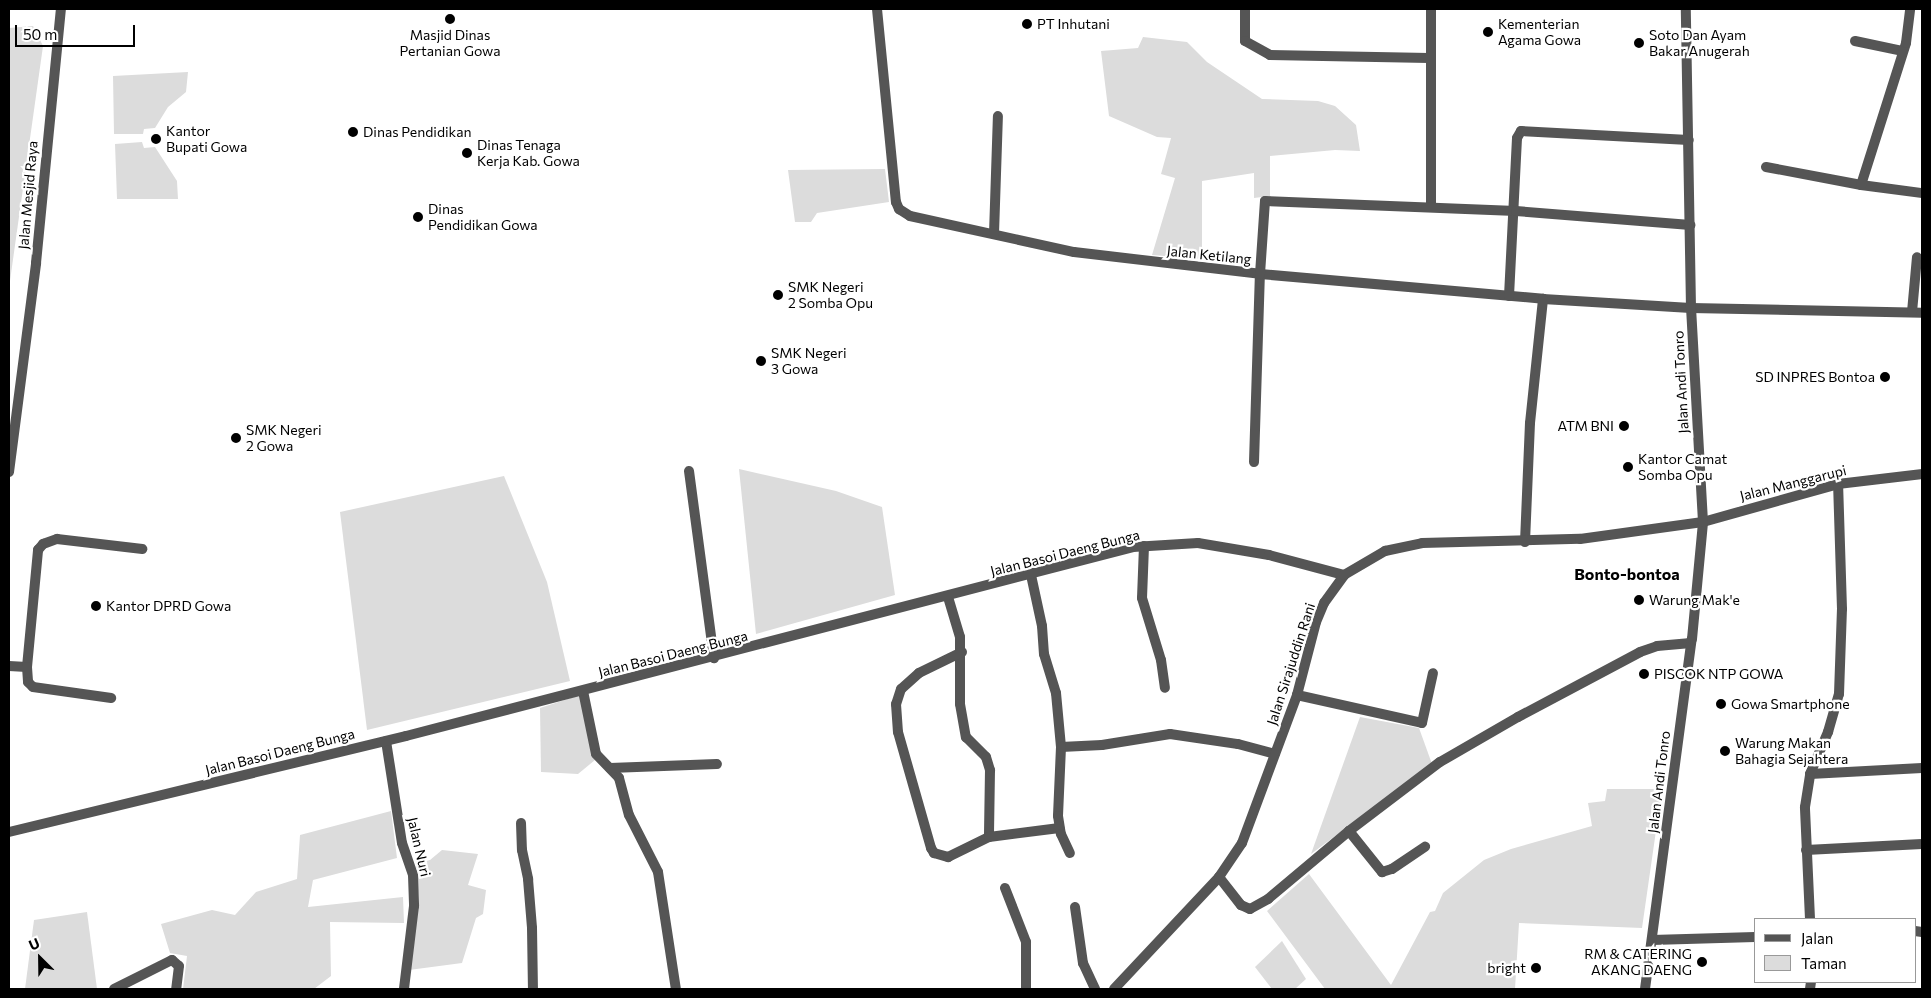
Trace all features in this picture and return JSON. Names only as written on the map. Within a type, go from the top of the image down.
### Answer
[{"type":"street","name":"Jalan Mesjid Raya","points":[[9,472],[36,263],[61,9]]},
{"type":"street","name":"Jalan Ketilang","points":[[877,9],[896,202],[899,209],[910,216],[1094,255],[1260,274],[1543,299],[1691,308],[1917,312]]},
{"type":"street","points":[[1245,9],[1245,41],[1270,55],[1430,58]]},
{"type":"street","points":[[1431,9],[1431,206]]},
{"type":"street","name":"Jalan Andi Tonro","points":[[1645,989],[1691,643],[1702,522],[1691,308],[1686,9]]},
{"type":"street","points":[[1861,185],[1906,43],[1910,9]]},
{"type":"street","points":[[1855,41],[1902,51]]},
{"type":"street","points":[[994,234],[998,116]]},
{"type":"street","points":[[1509,296],[1516,211],[1517,138],[1521,131],[1689,140]]},
{"type":"street","points":[[1766,167],[1861,185],[1922,193]]},
{"type":"street","points":[[1254,462],[1260,274],[1265,201],[1431,206],[1690,225]]},
{"type":"street","points":[[1917,257],[1917,312]]},
{"type":"street","points":[[1525,542],[1530,423],[1543,299]]},
{"type":"street","points":[[689,471],[714,658]]},
{"type":"street","name":"Jalan Manggarupi","points":[[1702,522],[1838,484],[1922,474]]},
{"type":"street","points":[[1810,918],[1806,850],[1806,807],[1810,774],[1828,732],[1839,694],[1842,609],[1838,484]]},
{"type":"street","name":"Jalan Sirajuddin Rani","points":[[1114,989],[1219,877],[1249,828],[1297,695],[1316,622],[1328,596],[1344,575],[1368,558],[1398,547],[1442,542],[1525,542],[1580,539],[1702,522]]},
{"type":"street","points":[[111,698],[47,691],[33,687],[28,682],[27,667],[40,547],[57,540],[142,549]]},
{"type":"street","name":"Jalan Basoi Daeng Bunga","points":[[9,832],[386,741],[1144,546],[1198,543],[1269,555],[1344,575]]},
{"type":"street","points":[[1144,546],[1142,598],[1163,666],[1165,688]]},
{"type":"street","points":[[1032,575],[1042,626],[1044,654],[1056,692],[1061,747],[1059,828],[1070,852]]},
{"type":"street","points":[[948,597],[962,652],[959,674],[966,737],[986,757],[990,770],[989,837]]},
{"type":"street","points":[[1219,877],[1242,905],[1255,908],[1349,831],[1440,762],[1518,717],[1640,652],[1657,646],[1691,643]]},
{"type":"street","points":[[962,652],[919,673],[901,689],[896,704],[898,732],[934,853],[948,858],[989,837],[1059,828]]},
{"type":"street","points":[[9,666],[27,667]]},
{"type":"street","points":[[1297,695],[1422,723],[1433,673]]},
{"type":"street","points":[[583,691],[596,754],[619,778],[629,815],[658,872],[676,989]]},
{"type":"street","points":[[1061,747],[1102,745],[1170,734],[1238,744],[1276,754]]},
{"type":"street","name":"Jalan Nuri","points":[[386,741],[402,843],[413,875],[414,906],[404,989]]},
{"type":"street","points":[[610,768],[717,764]]},
{"type":"street","points":[[1810,774],[1922,768]]},
{"type":"street","points":[[521,823],[522,850],[528,879],[532,928],[533,989]]},
{"type":"street","points":[[1349,831],[1382,872],[1392,869],[1425,847]]},
{"type":"street","points":[[1806,850],[1922,844]]},
{"type":"street","points":[[1005,888],[1026,942],[1026,989]]},
{"type":"street","points":[[1075,907],[1082,963],[1095,989]]},
{"type":"street","points":[[1652,940],[1754,937]]},
{"type":"street","points":[[114,989],[172,960],[178,966],[176,989]]},
{"type":"green space","points":[[33,26],[43,46],[9,288],[9,28]]},
{"type":"green space","points":[[1143,37],[1187,42],[1207,62],[1262,99],[1318,101],[1335,106],[1356,125],[1360,151],[1335,150],[1270,156],[1270,196],[1254,198],[1254,173],[1202,181],[1202,259],[1152,255],[1175,178],[1161,174],[1171,138],[1157,137],[1109,116],[1101,51],[1138,48]]},
{"type":"green space","points":[[188,72],[186,92],[168,107],[155,128],[144,129],[143,134],[114,134],[113,76]]},
{"type":"green space","points":[[142,142],[144,148],[155,147],[177,181],[178,199],[117,199],[115,144]]},
{"type":"green space","points":[[885,169],[889,202],[817,213],[811,222],[795,222],[788,170]]},
{"type":"green space","points":[[739,469],[836,491],[882,507],[895,595],[756,634]]},
{"type":"green space","points":[[504,476],[547,582],[570,681],[367,730],[340,512]]},
{"type":"green space","points":[[580,695],[595,760],[578,774],[541,772],[540,708]]},
{"type":"green space","points":[[1360,717],[1419,728],[1432,764],[1311,854]]},
{"type":"green space","points":[[1607,789],[1662,789],[1642,928],[1519,923],[1515,989],[1325,989],[1267,911],[1309,874],[1391,985],[1430,912],[1435,911],[1443,893],[1484,860],[1511,849],[1592,826],[1588,803],[1605,801]]},
{"type":"green space","points":[[391,811],[397,858],[313,880],[308,907],[403,897],[404,923],[330,922],[331,976],[314,989],[183,989],[187,956],[170,953],[161,924],[212,910],[235,915],[256,892],[297,879],[300,835]]},
{"type":"green space","points":[[442,850],[478,854],[468,885],[486,890],[483,914],[476,918],[462,963],[409,970],[419,903],[416,864],[430,860]]},
{"type":"green space","points":[[87,912],[97,989],[25,989],[34,920]]},
{"type":"green space","points":[[1282,941],[1306,979],[1295,989],[1272,989],[1255,967]]},
{"type":"place","name":"Masjid Dinas Pertanian Gowa","points":[[450,19]]},
{"type":"place","name":"PT Inhutani","points":[[1027,24]]},
{"type":"place","name":"Kementerian Agama Gowa","points":[[1488,32]]},
{"type":"place","name":"Soto Dan Ayam Bakar Anugerah","points":[[1639,43]]},
{"type":"place","name":"Dinas Pendidikan","points":[[353,132]]},
{"type":"place","name":"Kantor Bupati Gowa","points":[[156,139]]},
{"type":"place","name":"Dinas Tenaga Kerja Kab. Gowa","points":[[467,153]]},
{"type":"place","name":"Dinas Pendidikan Gowa","points":[[418,217]]},
{"type":"place","name":"SMK Negeri 2 Somba Opu","points":[[778,295]]},
{"type":"place","name":"SMK Negeri 3 Gowa","points":[[761,361]]},
{"type":"place","name":"SD INPRES Bontoa","points":[[1885,377]]},
{"type":"place","name":"ATM BNI","points":[[1624,426]]},
{"type":"place","name":"SMK Negeri 2 Gowa","points":[[236,438]]},
{"type":"place","name":"Kantor Camat Somba Opu","points":[[1628,467]]},
{"type":"place","name":"Warung Mak'e","points":[[1639,600]]},
{"type":"place","name":"Kantor DPRD Gowa","points":[[96,606]]},
{"type":"place","name":"PISCOK NTP GOWA","points":[[1644,674]]},
{"type":"place","name":"Gowa Smartphone","points":[[1721,704]]},
{"type":"place","name":"Warung Makan Bahagia Sejahtera","points":[[1725,751]]},
{"type":"place","name":"RM & CATERING AKANG DAENG","points":[[1702,962]]},
{"type":"place","name":"bright","points":[[1536,968]]},
{"type":"district","name":"Bonto-bontoa","points":[[1627,574]]}]
